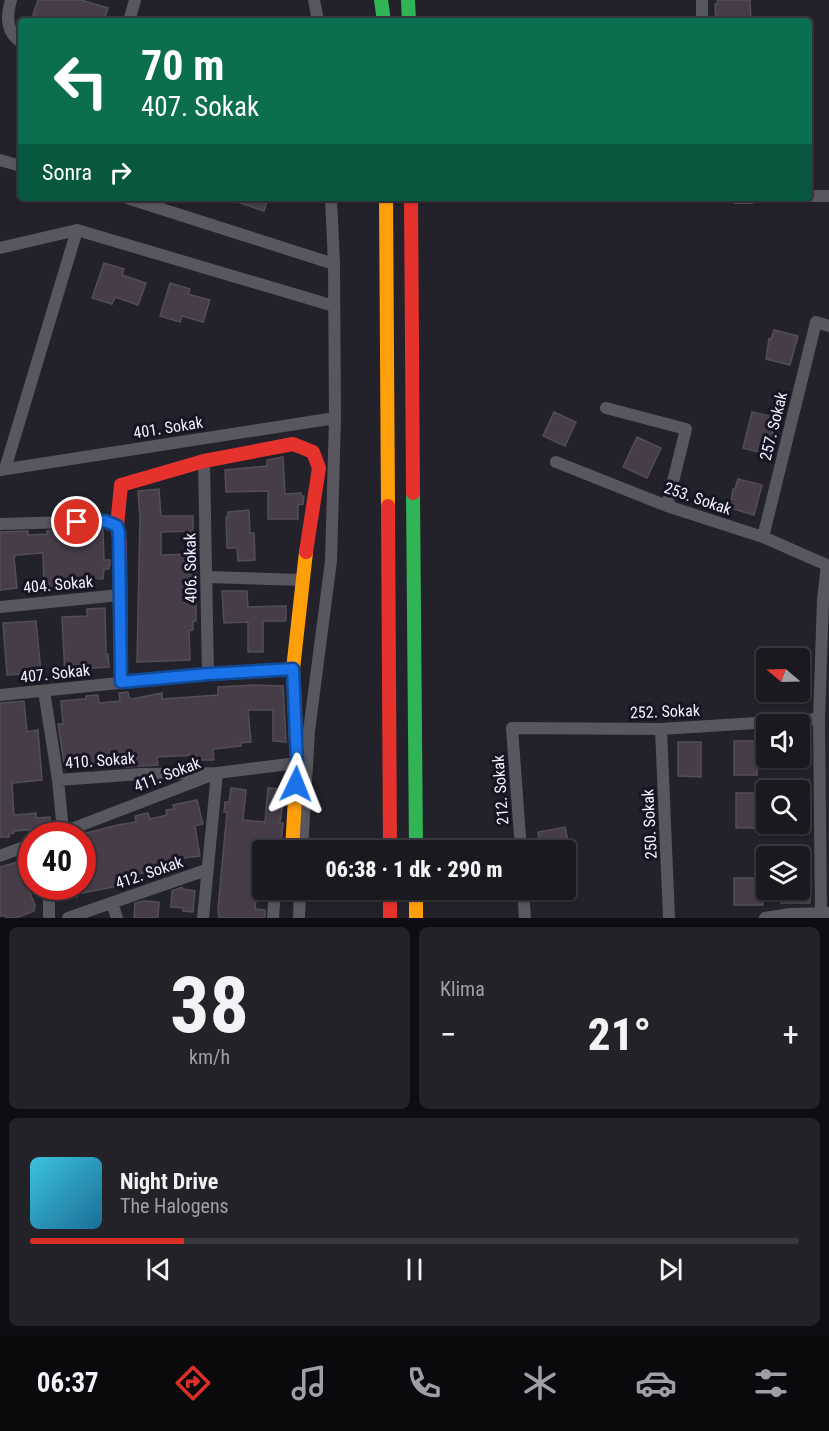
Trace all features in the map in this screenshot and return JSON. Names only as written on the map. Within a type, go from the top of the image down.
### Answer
[{"type":"main road","points":[[383,0],[385,18]]},
{"type":"main road","points":[[408,0],[409,18]]},
{"type":"main road","points":[[386,201],[390,840]]},
{"type":"main road","points":[[411,201],[416,840]]},
{"type":"main road","points":[[121,682],[119,533],[117,526],[121,485],[204,460],[293,444],[313,452],[319,468],[302,580],[293,669],[297,763],[293,840]]},
{"type":"main road","points":[[390,900],[390,918]]},
{"type":"main road","points":[[416,900],[416,918]]},
{"type":"street","points":[[11,0],[7,12],[9,28],[18,40]]},
{"type":"street","points":[[130,18],[135,0]]},
{"type":"street","points":[[314,0],[317,18]]},
{"type":"street","points":[[702,0],[702,18]]},
{"type":"street","points":[[0,160],[18,165]]},
{"type":"street","points":[[812,196],[829,196]]},
{"type":"street","points":[[136,201],[334,264]]},
{"type":"street","points":[[303,840],[309,731],[331,561],[335,417],[331,201]]},
{"type":"street","points":[[0,248],[77,231],[334,306]]},
{"type":"street","points":[[3,470],[77,231]]},
{"type":"street","name":"257. Sokak","points":[[763,537],[816,322],[829,326]]},
{"type":"street","points":[[606,408],[686,429],[667,506]]},
{"type":"street","name":"401. Sokak","points":[[3,470],[335,417]]},
{"type":"street","name":"406. Sokak","points":[[204,460],[208,674]]},
{"type":"street","name":"253. Sokak","points":[[556,462],[667,506],[763,537],[828,565]]},
{"type":"street","points":[[0,524],[97,521],[117,526]]},
{"type":"street","points":[[765,918],[824,915],[819,719],[823,599],[828,565]]},
{"type":"street","points":[[207,577],[302,580]]},
{"type":"street","name":"404. Sokak","points":[[0,607],[120,595]]},
{"type":"street","name":"407. Sokak","points":[[0,695],[208,674],[293,669]]},
{"type":"street","points":[[44,691],[58,780],[58,822]]},
{"type":"street","name":"252. Sokak","points":[[512,728],[661,729],[819,719]]},
{"type":"street","name":"212. Sokak","points":[[512,728],[519,840]]},
{"type":"street","name":"250. Sokak","points":[[661,729],[669,918]]},
{"type":"street","name":"411. Sokak","points":[[87,822],[217,773],[297,763]]},
{"type":"street","points":[[203,918],[217,773]]},
{"type":"street","name":"410. Sokak","points":[[58,780],[141,774],[217,773]]},
{"type":"street","points":[[0,856],[18,849]]},
{"type":"street","name":"412. Sokak","points":[[68,918],[206,870]]},
{"type":"street","points":[[49,900],[49,918]]},
{"type":"street","points":[[273,918],[275,900]]},
{"type":"street","points":[[299,918],[300,900]]},
{"type":"street","points":[[524,900],[525,918]]},
{"type":"street","points":[[112,903],[117,918]]},
{"type":"building","points":[[38,0],[81,0],[108,8],[105,18],[44,18],[33,15]]},
{"type":"building","points":[[717,0],[750,0],[751,18],[716,18],[715,4],[718,4]]},
{"type":"building","points":[[234,201],[267,201],[264,211]]},
{"type":"building","points":[[104,263],[124,269],[122,275],[146,283],[138,305],[115,297],[112,304],[92,298]]},
{"type":"building","points":[[170,283],[190,289],[188,294],[210,300],[203,322],[182,316],[180,322],[160,316]]},
{"type":"building","points":[[774,330],[798,336],[790,365],[766,359],[769,339],[771,340]]},
{"type":"building","points":[[554,412],[576,422],[565,446],[543,436]]},
{"type":"building","points":[[752,412],[778,418],[766,454],[743,448]]},
{"type":"building","points":[[637,437],[661,448],[647,478],[623,467]]},
{"type":"building","points":[[283,457],[285,494],[301,493],[301,496],[304,496],[303,504],[298,505],[298,519],[268,519],[268,491],[226,492],[225,470],[267,466],[267,460]]},
{"type":"building","points":[[738,479],[762,485],[754,515],[730,508],[733,489]]},
{"type":"building","points":[[159,489],[161,516],[193,516],[193,531],[161,532],[161,555],[193,554],[197,580],[191,580],[192,602],[196,602],[196,621],[193,621],[193,630],[189,631],[190,660],[137,662],[140,518],[138,491]]},
{"type":"building","points":[[249,510],[250,533],[254,533],[255,560],[238,561],[237,548],[227,548],[226,517],[228,517],[228,512]]},
{"type":"building","points":[[103,529],[104,560],[110,560],[110,564],[109,569],[104,569],[103,579],[89,578],[89,584],[44,587],[43,553],[16,555],[14,557],[17,588],[0,590],[0,532],[28,531],[28,535],[47,534],[47,531]]},
{"type":"building","points":[[222,591],[247,591],[248,607],[286,606],[286,621],[263,621],[263,652],[248,652],[248,622],[224,623]]},
{"type":"building","points":[[105,608],[106,654],[108,654],[109,667],[79,669],[80,675],[65,676],[62,617],[87,616],[87,609]]},
{"type":"building","points":[[36,621],[41,673],[7,675],[3,623]]},
{"type":"building","points":[[283,686],[286,742],[273,741],[273,710],[248,710],[251,742],[240,743],[241,746],[213,749],[214,760],[197,760],[197,755],[157,757],[158,765],[126,767],[126,760],[67,765],[64,763],[58,724],[63,724],[61,701],[86,699],[86,696],[98,695],[99,703],[120,701],[119,693],[128,692],[129,698],[132,699],[162,693],[162,699],[218,695],[218,687]]},
{"type":"building","points":[[24,701],[27,732],[38,730],[42,780],[12,783],[14,815],[36,813],[36,818],[50,817],[50,822],[18,822],[18,831],[9,834],[9,837],[0,837],[0,703]]},
{"type":"building","points":[[734,741],[756,741],[757,775],[734,775]]},
{"type":"building","points":[[678,742],[701,742],[701,777],[678,776]]},
{"type":"building","points":[[231,788],[246,790],[243,820],[265,822],[268,788],[285,789],[280,823],[283,823],[281,840],[252,840],[252,900],[256,900],[255,909],[265,910],[265,918],[219,918],[227,812],[224,812],[225,802],[229,802]]},
{"type":"building","points":[[736,793],[756,793],[756,828],[736,828]]},
{"type":"building","points":[[197,800],[203,824],[195,826],[200,856],[176,859],[178,871],[163,876],[154,877],[153,871],[132,875],[133,886],[124,888],[123,885],[96,890],[96,830],[136,822],[135,816],[148,813],[150,819],[167,815],[166,810],[174,809],[173,805]]},
{"type":"building","points":[[565,827],[568,840],[539,840],[538,832]]},
{"type":"building","points":[[18,862],[18,900],[33,900],[34,911],[16,918],[0,916],[0,867]]},
{"type":"building","points":[[811,877],[810,903],[781,903],[781,900],[810,900]]},
{"type":"building","points":[[734,878],[756,878],[756,900],[763,900],[763,905],[734,905]]},
{"type":"building","points":[[182,887],[182,889],[195,891],[193,912],[171,907],[172,891]]},
{"type":"building","points":[[159,902],[158,918],[134,918],[135,903]]},
{"type":"traffic: fast","points":[[381,0],[384,18]]},
{"type":"traffic: fast","points":[[408,0],[409,18]]},
{"type":"traffic: fast","points":[[413,493],[416,840]]},
{"type":"traffic: slow","points":[[386,201],[388,506]]},
{"type":"traffic: slow","points":[[293,840],[297,763],[293,669],[306,552]]},
{"type":"traffic: slow","points":[[416,900],[416,918]]},
{"type":"traffic: jam","points":[[411,201],[413,493]]},
{"type":"traffic: jam","points":[[121,682],[120,542],[117,526],[121,485],[204,461],[293,444],[313,452],[319,468],[306,552]]},
{"type":"traffic: jam","points":[[388,506],[390,840]]},
{"type":"traffic: jam","points":[[390,900],[390,918]]},
{"type":"route","points":[[77,522],[105,521],[117,526],[119,533],[121,682],[293,669],[296,784]]}]
